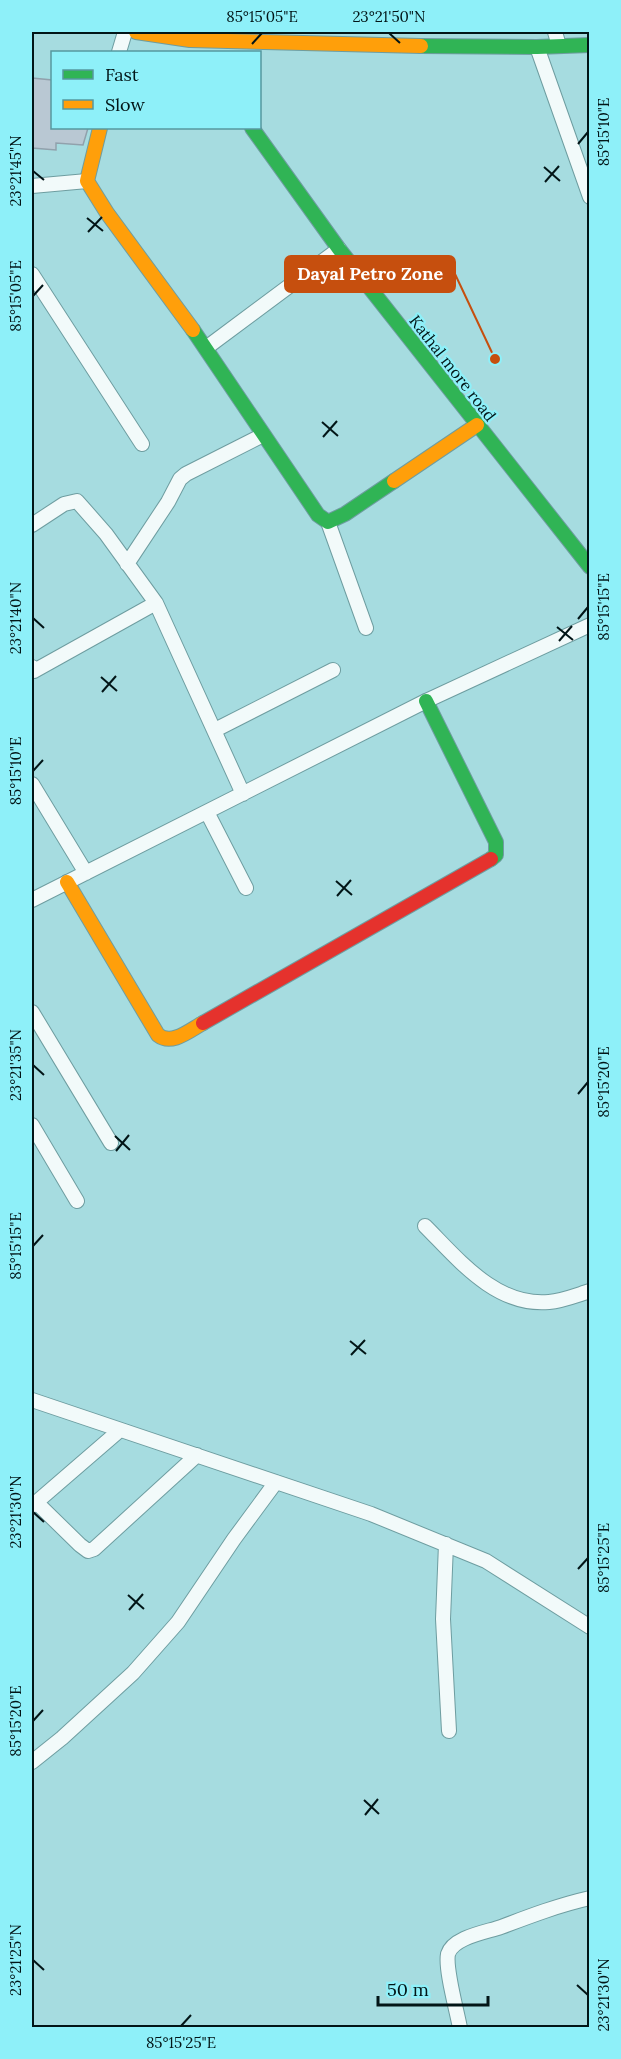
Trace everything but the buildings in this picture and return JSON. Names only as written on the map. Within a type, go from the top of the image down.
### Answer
[{"type":"street","points":[[119,51],[125,32]]},
{"type":"street","points":[[136,32],[186,36],[537,47],[590,45]]},
{"type":"street","points":[[354,32],[380,32]]},
{"type":"street","points":[[555,32],[559,46]]},
{"type":"street","points":[[186,36],[198,51]]},
{"type":"street","points":[[537,47],[590,197]]},
{"type":"street","points":[[100,129],[87,181],[107,213],[206,348],[318,515],[328,522],[366,628]]},
{"type":"street","name":"Kathal more road","points":[[253,129],[339,249],[590,567]]},
{"type":"street","points":[[32,186],[87,181]]},
{"type":"street","points":[[206,348],[339,249]]},
{"type":"street","points":[[32,274],[142,444]]},
{"type":"street","points":[[328,522],[345,514],[477,424]]},
{"type":"street","points":[[128,564],[180,479],[263,435]]},
{"type":"street","points":[[32,525],[64,504],[76,501],[106,534],[156,603],[243,794]]},
{"type":"street","points":[[32,671],[156,603]]},
{"type":"street","points":[[32,900],[426,701],[590,625]]},
{"type":"street","points":[[215,730],[333,670]]},
{"type":"street","points":[[67,882],[155,1032],[165,1040],[178,1037],[496,855],[496,842],[426,701]]},
{"type":"street","points":[[32,784],[86,873]]},
{"type":"street","points":[[207,812],[246,888]]},
{"type":"street","points":[[32,1012],[111,1143]]},
{"type":"street","points":[[32,1125],[77,1200]]},
{"type":"street","points":[[425,1226],[476,1276],[516,1299],[548,1302],[590,1291]]},
{"type":"street","points":[[32,1400],[371,1514],[446,1544],[486,1561],[590,1627]]},
{"type":"street","points":[[120,1430],[34,1504],[88,1551],[94,1549],[197,1455]]},
{"type":"street","points":[[32,1762],[78,1724],[133,1673],[178,1622],[276,1482]]},
{"type":"street","points":[[446,1544],[443,1619],[449,1731]]},
{"type":"street","points":[[460,2028],[449,1970],[448,1954],[453,1947],[471,1936],[555,1907],[590,1898]]},
{"type":"traffic: fast","points":[[421,46],[590,45]]},
{"type":"traffic: fast","points":[[253,129],[339,249],[590,567]]},
{"type":"traffic: fast","points":[[193,330],[318,515],[328,522],[345,514],[394,481]]},
{"type":"traffic: fast","points":[[426,701],[496,842],[496,855],[491,859]]},
{"type":"traffic: slow","points":[[136,32],[190,40],[421,46]]},
{"type":"traffic: slow","points":[[100,129],[87,181],[107,213],[193,330]]},
{"type":"traffic: slow","points":[[394,481],[477,425]]},
{"type":"traffic: slow","points":[[67,882],[158,1035],[163,1038],[175,1038],[203,1023]]},
{"type":"traffic: jam","points":[[203,1023],[491,859]]},
{"type":"place","name":"Dayal Petro Zone","points":[[495,359]]}]
